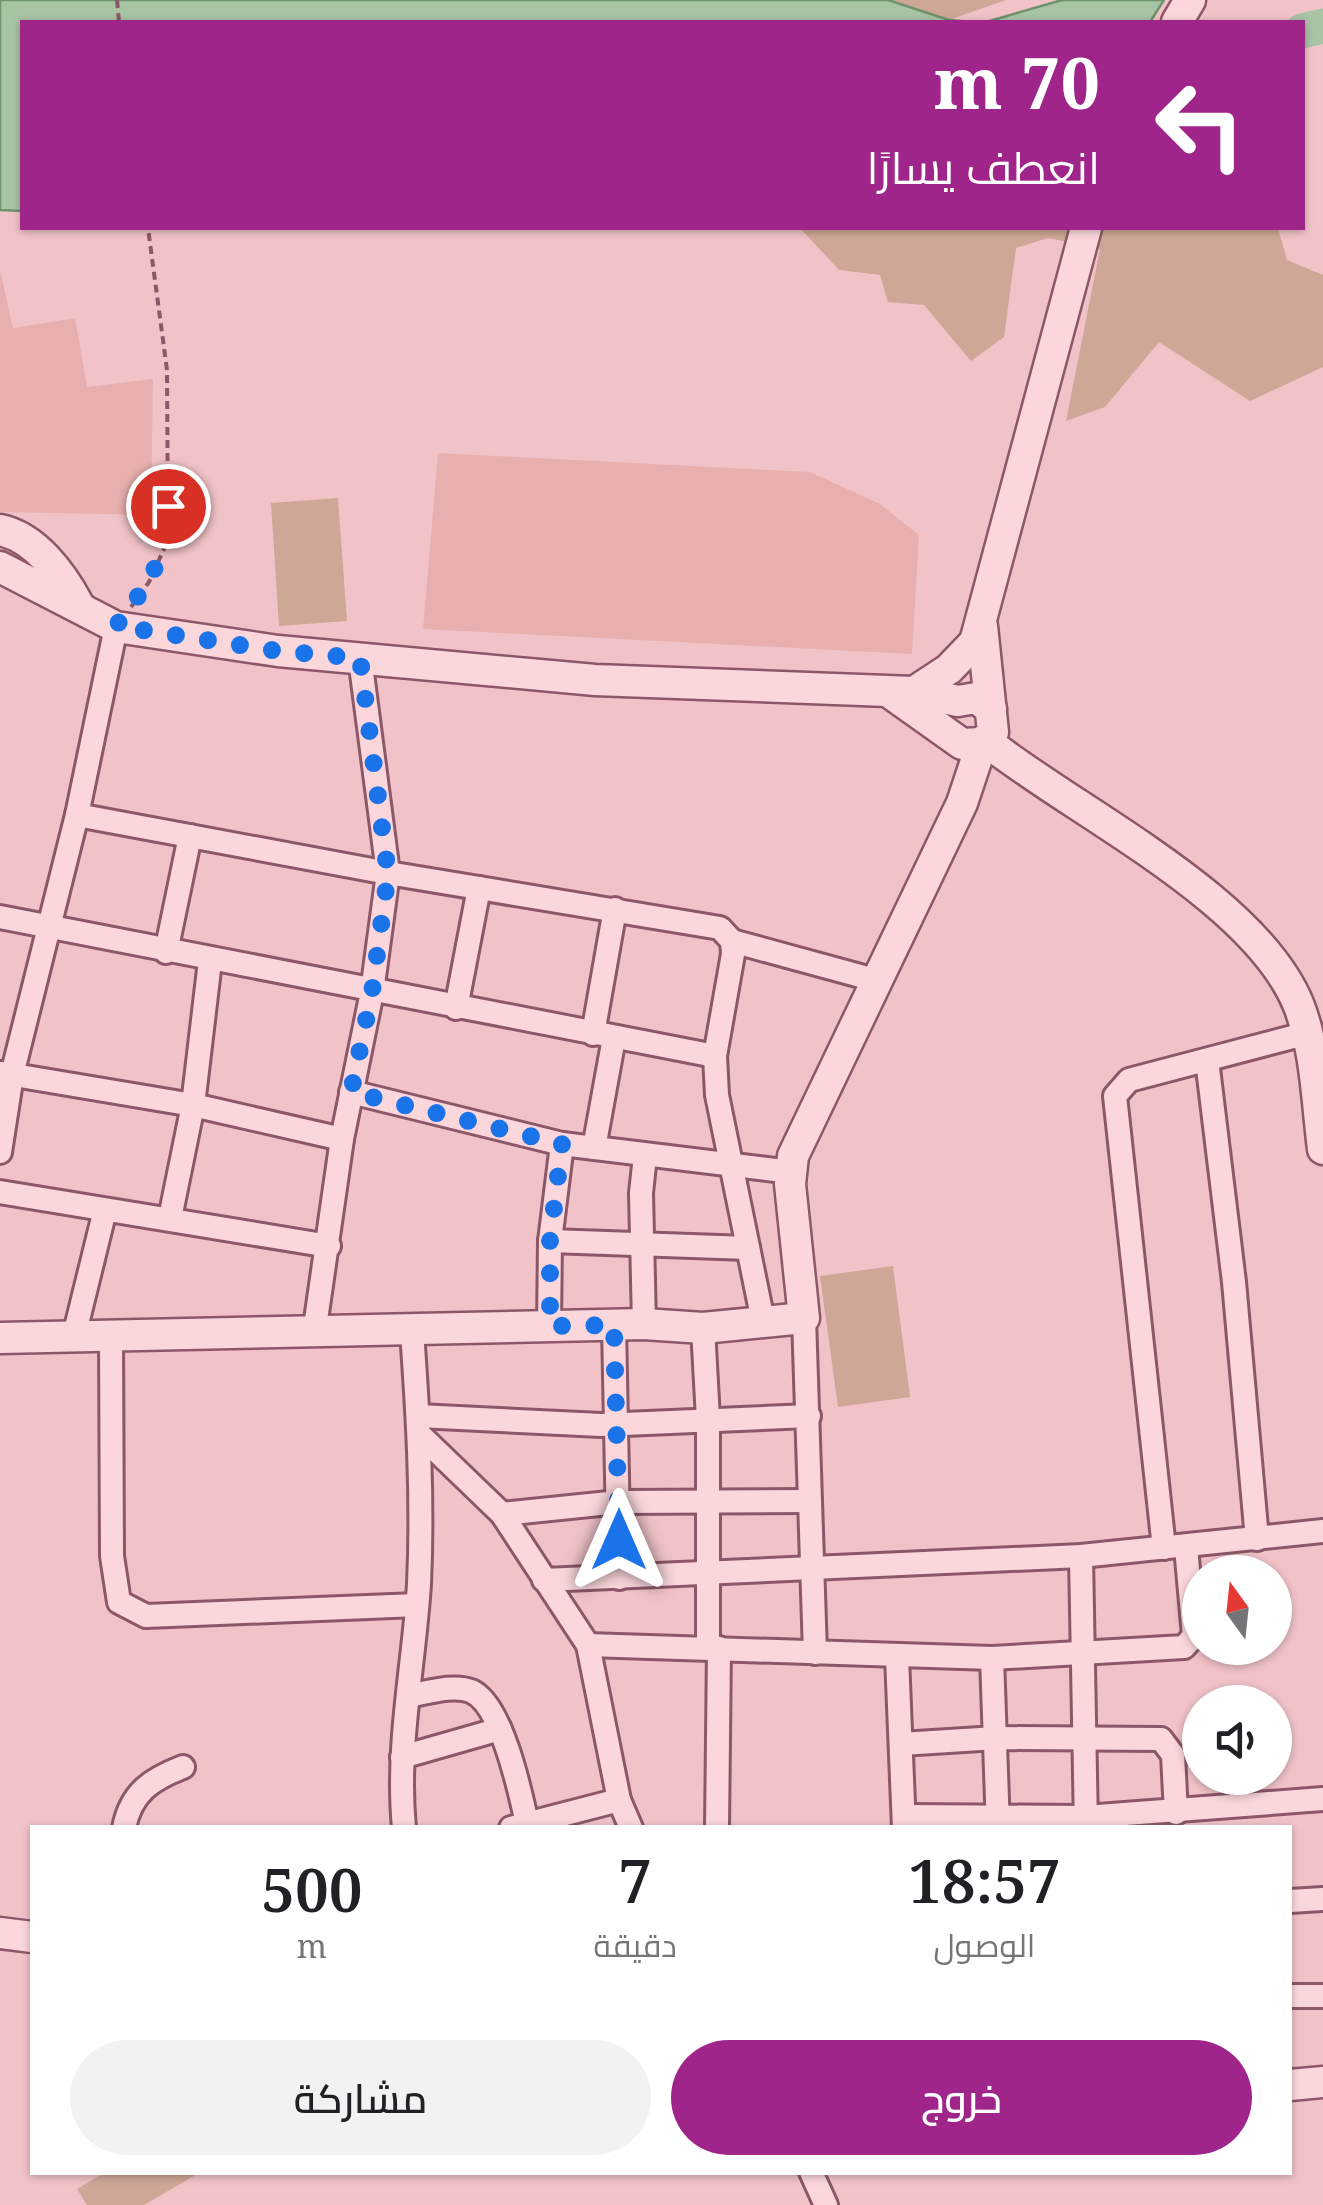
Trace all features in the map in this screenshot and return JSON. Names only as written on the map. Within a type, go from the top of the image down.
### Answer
[{"type":"street","points":[[815,1653],[804,1318],[792,1172],[799,1137],[962,803],[973,723],[978,635],[1085,230]]},
{"type":"street","points":[[13,535],[80,606]]},
{"type":"street","points":[[13,535],[2,572],[116,626],[278,651],[595,680],[900,692],[973,723],[1202,894],[1258,944],[1278,968],[1308,1033],[1323,1149]]},
{"type":"street","points":[[0,1152],[6,1074],[77,815],[116,626]]},
{"type":"street","points":[[900,692],[949,669],[978,635]]},
{"type":"street","points":[[314,1334],[342,1139],[372,992],[388,874],[360,658]]},
{"type":"street","points":[[77,815],[388,874],[707,924],[720,928],[732,941],[874,980]]},
{"type":"street","points":[[166,952],[190,836]]},
{"type":"street","points":[[456,1008],[479,888]]},
{"type":"street","points":[[594,1148],[615,909]]},
{"type":"street","points":[[0,917],[210,961],[715,1056]]},
{"type":"street","points":[[732,941],[715,1056],[716,1095],[764,1321]]},
{"type":"street","points":[[170,1218],[192,1105],[210,961]]},
{"type":"street","points":[[588,1645],[992,1658],[1083,1655],[1190,1644],[1194,1636],[1175,1548],[1115,1096],[1129,1080],[1308,1033]]},
{"type":"street","points":[[1207,1060],[1234,1282],[1257,1539]]},
{"type":"street","points":[[6,1074],[192,1105],[342,1139]]},
{"type":"street","points":[[351,1092],[562,1144],[792,1172]]},
{"type":"street","points":[[550,1326],[550,1240],[562,1144]]},
{"type":"street","points":[[619,1578],[618,1424],[642,1247],[645,1156]]},
{"type":"street","points":[[0,1192],[329,1246]]},
{"type":"street","points":[[74,1336],[105,1210]]},
{"type":"street","points":[[550,1240],[642,1247],[748,1248]]},
{"type":"street","points":[[0,1338],[412,1332],[629,1324],[702,1328],[804,1318]]},
{"type":"street","points":[[702,1328],[708,1418],[706,1501],[717,1825]]},
{"type":"street","points":[[404,1825],[402,1758],[416,1605],[419,1425],[412,1332]]},
{"type":"street","points":[[111,1336],[112,1556],[118,1602],[146,1616],[416,1605]]},
{"type":"street","points":[[419,1425],[618,1424],[808,1416]]},
{"type":"street","points":[[419,1425],[502,1514],[588,1645],[618,1800],[630,1825]]},
{"type":"street","points":[[502,1514],[619,1502],[809,1501]]},
{"type":"street","points":[[544,1580],[1082,1556],[1323,1531]]},
{"type":"street","points":[[1082,1556],[1086,1822]]},
{"type":"street","points":[[897,1656],[904,1822],[1086,1822],[1323,1800]]},
{"type":"street","points":[[992,1658],[998,1822]]},
{"type":"street","points":[[408,1696],[469,1690],[488,1704],[500,1728],[522,1825]]},
{"type":"street","points":[[402,1758],[500,1728]]},
{"type":"street","points":[[901,1744],[996,1738],[1160,1740],[1168,1744],[1173,1754],[1176,1813]]},
{"type":"street","points":[[125,1825],[139,1792],[154,1778],[184,1767]]},
{"type":"street","points":[[526,1825],[618,1800]]},
{"type":"street","points":[[1292,1901],[1323,1898]]},
{"type":"street","points":[[0,1933],[30,1937]]},
{"type":"street","points":[[1292,1996],[1323,1996]]},
{"type":"street","points":[[1292,2085],[1323,2082]]},
{"type":"street","points":[[812,2175],[826,2205]]},
{"type":"path","points":[[116,626],[149,582],[168,540],[168,370],[148,230]]},
{"type":"shaded area","points":[[0,0],[888,0],[949,20],[20,20],[20,211],[0,210]]},
{"type":"shaded area","points":[[888,0],[1006,0],[949,20]]},
{"type":"shaded area","points":[[1062,0],[1164,0],[1151,20],[993,20]]},
{"type":"shaded area","points":[[802,230],[1279,230],[1287,260],[1323,275],[1323,367],[1250,401],[1159,342],[1105,407],[1066,421],[1100,249],[1048,238],[1016,248],[1004,337],[971,361],[924,305],[888,302],[880,275],[839,270]]},
{"type":"shaded area","points":[[0,270],[13,328],[75,318],[87,387],[153,379],[151,515],[0,512]]},
{"type":"shaded area","points":[[438,453],[810,472],[880,504],[919,535],[912,654],[423,629]]},
{"type":"shaded area","points":[[338,498],[347,621],[279,626],[271,503]]},
{"type":"shaded area","points":[[893,1266],[910,1397],[838,1407],[820,1276]]},
{"type":"shaded area","points":[[101,2175],[196,2175],[144,2205],[87,2205],[77,2189]]},
{"type":"waterway","points":[[1305,30],[1323,26]]},
{"type":"route","points":[[168,506],[168,540],[149,582],[116,626],[278,651],[360,658],[388,874],[372,992],[351,1092],[562,1144],[550,1240],[550,1326],[614,1325],[619,1540]]}]
